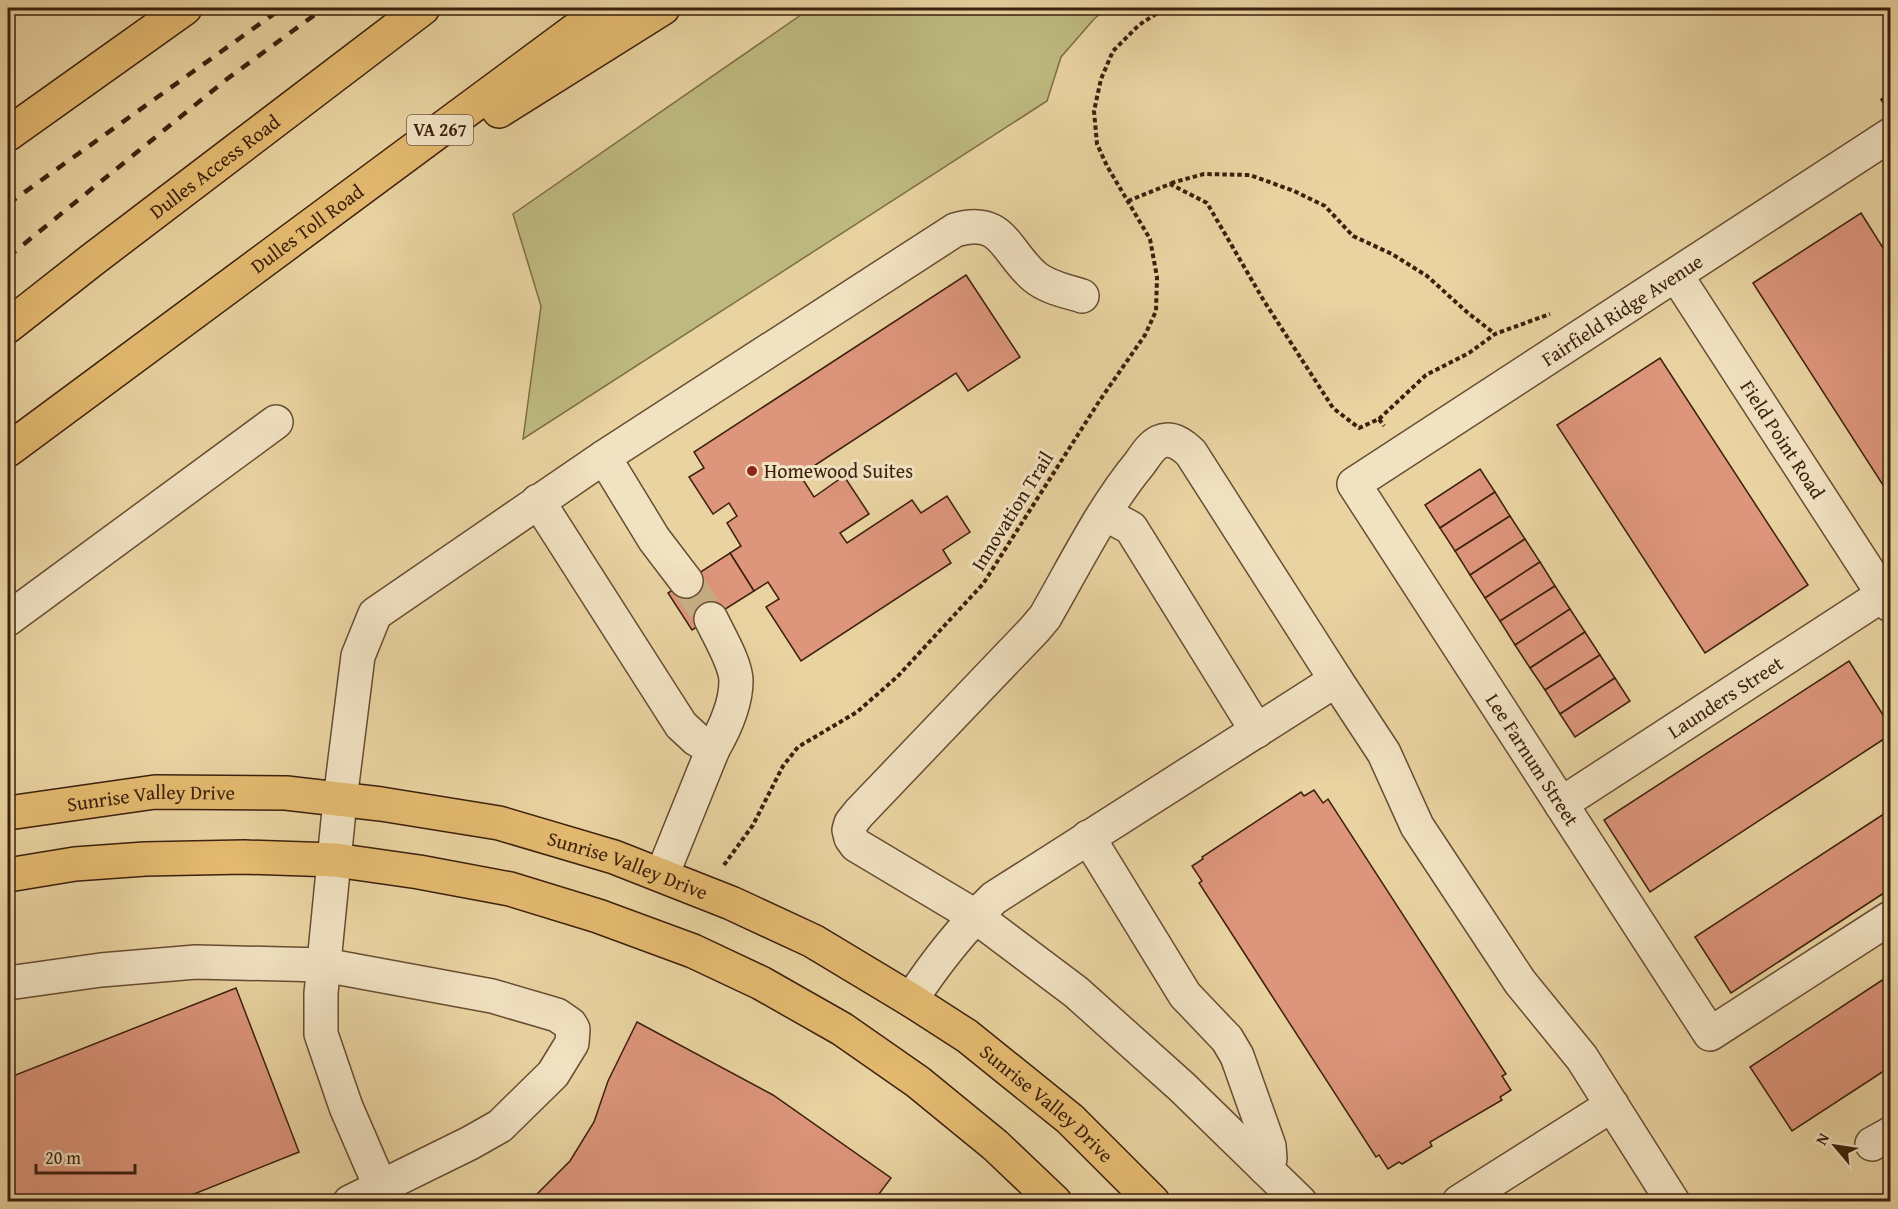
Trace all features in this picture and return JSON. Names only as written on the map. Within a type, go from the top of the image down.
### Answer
[{"type":"main road","points":[[8,134],[185,8]]},
{"type":"main road","name":"Dulles Access Road","points":[[8,326],[423,8]]},
{"type":"main road","name":"Dulles Toll Road","points":[[8,450],[605,8]]},
{"type":"main road","points":[[274,253],[663,8]]},
{"type":"main road","name":"Sunrise Valley Drive","points":[[8,813],[155,792],[286,793],[411,808],[499,823],[575,844],[710,894],[813,942],[911,1000],[967,1036],[1070,1119],[1153,1202]]},
{"type":"main road","points":[[8,875],[75,864],[144,859],[244,857],[335,860],[419,872],[510,889],[619,924],[693,951],[761,983],[842,1029],[918,1082],[995,1144],[1055,1202]]},
{"type":"street","name":"Fairfield Ridge Avenue","points":[[1354,484],[1890,135]]},
{"type":"street","points":[[384,1194],[346,1107],[321,1034],[324,965],[340,800],[358,656],[375,615],[604,457],[955,230],[967,226],[981,226],[992,230],[1004,238],[1025,268],[1038,279],[1082,296]]},
{"type":"street","name":"Field Point Road","points":[[1676,275],[1888,596]]},
{"type":"street","points":[[8,619],[276,422]]},
{"type":"street","points":[[1300,1202],[1182,1087],[1077,992],[975,916],[920,881],[863,850],[851,838],[849,830],[851,823],[1035,630],[1045,617],[1125,481],[1153,446],[1167,440],[1184,446],[1191,453],[1384,753],[1417,826],[1520,982],[1582,1058],[1673,1202]]},
{"type":"street","points":[[604,457],[654,539],[686,581]]},
{"type":"street","name":"Lee Farnum Street","points":[[1354,484],[1710,1034],[1890,918]]},
{"type":"street","points":[[538,501],[681,725],[696,739],[713,749]]},
{"type":"street","points":[[1105,514],[1131,528],[1257,731]]},
{"type":"street","name":"Launders Street","points":[[1561,804],[1888,596]]},
{"type":"street","points":[[662,875],[729,713],[736,680],[733,666],[711,619]]},
{"type":"street","points":[[911,1000],[928,973],[993,897],[1336,680]]},
{"type":"street","points":[[1088,837],[1185,995],[1227,1039],[1237,1056],[1269,1146],[1270,1159],[1265,1168]]},
{"type":"street","points":[[8,983],[90,971],[196,962],[324,965],[492,996],[557,1015],[570,1024],[573,1029],[572,1043],[553,1074],[500,1126],[384,1194],[350,1202]]},
{"type":"street","points":[[1459,1202],[1612,1105]]},
{"type":"path","name":"Innovation Trail","points":[[710,894],[725,864],[753,825],[783,766],[798,747],[857,712],[897,677],[983,584],[1100,400],[1145,335],[1156,311],[1157,277],[1150,239],[1107,166],[1097,144],[1094,111],[1101,79],[1113,51],[1139,25],[1165,8]]},
{"type":"path","points":[[1881,102],[1890,95]]},
{"type":"path","points":[[1128,201],[1170,184],[1204,174],[1250,175],[1294,190],[1325,206],[1353,236],[1392,254],[1427,276],[1468,313],[1496,334]]},
{"type":"path","points":[[1170,184],[1207,203],[1264,302],[1333,408],[1359,428],[1379,419],[1426,375],[1469,353],[1496,334],[1555,310]]},
{"type":"path","points":[[1379,419],[1389,433]]},
{"type":"shaded area","points":[[811,8],[1108,8],[1095,18],[1061,57],[1047,101],[523,439],[541,306],[513,214]]},
{"type":"building","points":[[1861,213],[1890,259],[1890,496],[1753,283]]},
{"type":"building","name":"Homewood Suites","points":[[966,275],[1020,357],[968,391],[956,373],[800,475],[814,497],[844,476],[869,514],[840,533],[847,543],[912,500],[921,513],[947,496],[970,532],[943,550],[951,563],[801,661],[766,607],[779,599],[768,582],[754,591],[730,553],[741,546],[727,523],[737,516],[729,503],[713,514],[689,477],[704,468],[694,452]]},
{"type":"building","points":[[1660,358],[1808,585],[1705,653],[1557,425]]},
{"type":"building","points":[[1480,469],[1495,492],[1440,528],[1425,505]]},
{"type":"building","points":[[1495,492],[1510,516],[1455,551],[1440,528]]},
{"type":"building","points":[[1510,516],[1525,539],[1470,575],[1455,551]]},
{"type":"building","points":[[1525,539],[1540,562],[1485,598],[1470,575]]},
{"type":"building","points":[[730,553],[754,591],[692,630],[668,593]]},
{"type":"building","points":[[1540,562],[1555,586],[1500,621],[1485,598]]},
{"type":"building","points":[[1555,586],[1570,609],[1515,645],[1500,621]]},
{"type":"building","points":[[1570,609],[1585,632],[1530,668],[1515,645]]},
{"type":"building","points":[[1585,632],[1600,655],[1545,690],[1530,668]]},
{"type":"building","points":[[1600,655],[1615,678],[1560,714],[1545,690]]},
{"type":"building","points":[[1849,661],[1890,726],[1890,735],[1650,892],[1604,820]]},
{"type":"building","points":[[1615,678],[1630,701],[1575,737],[1560,714]]},
{"type":"building","points":[[1314,790],[1323,803],[1328,799],[1506,1074],[1502,1076],[1511,1090],[1500,1097],[1502,1100],[1430,1142],[1432,1146],[1402,1164],[1399,1162],[1388,1169],[1379,1155],[1376,1157],[1199,883],[1202,881],[1192,866],[1203,859],[1202,857],[1301,792],[1304,796]]},
{"type":"building","points":[[1890,810],[1890,889],[1731,993],[1695,937]]},
{"type":"building","points":[[1890,975],[1890,1067],[1792,1131],[1750,1067]]},
{"type":"building","points":[[236,988],[299,1152],[174,1202],[8,1202],[8,1078]]},
{"type":"building","points":[[637,1022],[773,1095],[891,1178],[873,1202],[529,1202],[570,1161],[594,1122],[608,1081]]},
{"type":"tunnel","points":[[686,581],[711,619]]},
{"type":"railway","points":[[8,204],[282,8]]},
{"type":"railway","points":[[8,257],[227,79],[324,8]]},
{"type":"place","name":"Homewood Suites","points":[[752,471]]}]
